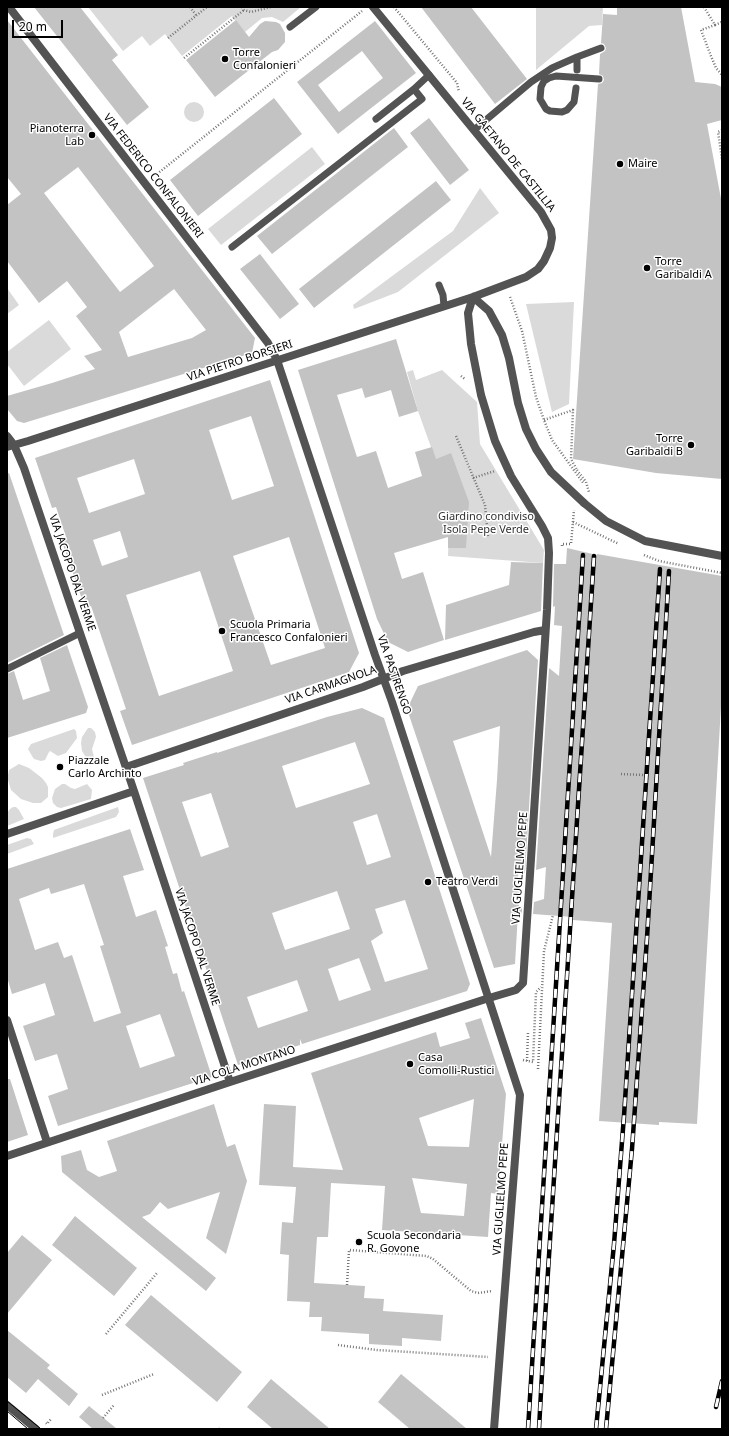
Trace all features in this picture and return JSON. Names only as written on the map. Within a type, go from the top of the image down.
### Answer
[{"type":"street","name":"VIA FEDERICO CONFALONIERI","points":[[9,7],[268,343],[277,360]]},
{"type":"street","name":"VIA GAETANO DE CASTILLIA","points":[[373,7],[541,212],[551,230],[552,238],[550,248],[544,261],[538,269],[526,277],[473,297]]},
{"type":"street","name":"VIA PIETRO BORSIERI","points":[[11,446],[473,297]]},
{"type":"street","points":[[473,297],[489,311],[502,335],[526,429],[536,449],[551,472],[606,521],[645,541],[722,556]]},
{"type":"street","name":"VIA GUGLIELMO PEPE","points":[[473,297],[468,313],[471,344],[481,395],[495,441],[511,476],[548,538],[549,553],[523,983],[516,990],[489,998],[520,1095],[494,1429]]},
{"type":"street","name":"VIA PASTRENGO","points":[[277,360],[489,998]]},
{"type":"street","name":"VIA JACOPO DAL VERME","points":[[7,436],[24,468],[126,766]]},
{"type":"street","name":"VIA CARMAGNOLA","points":[[126,766],[363,687],[411,668],[545,630]]},
{"type":"street","points":[[7,834],[134,791],[126,766]]},
{"type":"street","name":"VIA JACOPO DAL VERME","points":[[134,791],[230,1082]]},
{"type":"street","name":"VIA COLA MONTANO","points":[[7,1156],[489,998]]},
{"type":"street","points":[[7,1020],[47,1142]]},
{"type":"street","points":[[7,1405],[36,1429]]},
{"type":"lane","points":[[290,27],[316,7]]},
{"type":"lane","points":[[474,130],[531,82],[552,68],[601,48]]},
{"type":"lane","points":[[577,57],[577,70]]},
{"type":"lane","points":[[376,119],[429,75]]},
{"type":"lane","points":[[576,88],[574,102],[567,110],[562,112],[550,111],[546,109],[540,99],[540,86],[544,81],[550,78],[556,76],[599,79]]},
{"type":"lane","points":[[232,247],[422,99],[414,89]]},
{"type":"lane","points":[[439,285],[443,295],[444,306]]},
{"type":"lane","points":[[7,669],[80,633]]},
{"type":"path","points":[[190,7],[196,15]]},
{"type":"path","points":[[168,38],[207,7]]},
{"type":"path","points":[[242,7],[244,10],[250,12],[257,12],[271,7]]},
{"type":"path","points":[[157,174],[366,7]]},
{"type":"path","points":[[704,7],[715,25]]},
{"type":"path","points":[[184,58],[244,10]]},
{"type":"path","points":[[722,22],[701,30],[713,62],[722,76]]},
{"type":"path","points":[[722,130],[718,132],[722,159]]},
{"type":"path","points":[[510,297],[522,331],[536,397],[544,420],[552,440],[584,484],[585,491]]},
{"type":"path","points":[[544,420],[573,410],[571,459],[586,482],[589,495]]},
{"type":"path","points":[[456,436],[485,505],[488,536]]},
{"type":"path","points":[[473,478],[497,469]]},
{"type":"path","points":[[562,544],[571,544],[573,506]]},
{"type":"path","points":[[622,774],[644,775]]},
{"type":"path","points":[[538,1069],[541,986],[544,951],[552,915]]},
{"type":"path","points":[[523,1060],[533,1062],[536,992],[541,986]]},
{"type":"path","points":[[527,1061],[528,1032]]},
{"type":"path","points":[[348,1285],[349,1250],[427,1256],[433,1259],[471,1291],[478,1293],[493,1291]]},
{"type":"path","points":[[106,1334],[157,1274]]},
{"type":"path","points":[[338,1345],[378,1350],[489,1357]]},
{"type":"path","points":[[102,1395],[154,1374]]},
{"type":"path","points":[[103,1418],[114,1405]]},
{"type":"green space","points":[[88,7],[301,7],[283,22],[272,17],[262,18],[245,32],[232,16],[182,56],[165,34],[150,46],[142,36],[123,51]]},
{"type":"green space","points":[[536,7],[603,7],[602,25],[589,26],[536,70]]},
{"type":"green space","points":[[194,102],[201,105],[204,112],[201,119],[194,122],[187,119],[184,112],[187,105]]},
{"type":"green space","points":[[312,147],[325,164],[221,245],[208,229]]},
{"type":"green space","points":[[480,188],[499,213],[398,292],[354,309],[353,305],[453,231]]},
{"type":"green space","points":[[7,288],[19,305],[7,314]]},
{"type":"green space","points":[[574,302],[569,404],[552,412],[526,304]]},
{"type":"green space","points":[[49,320],[71,349],[24,386],[7,364],[7,352]]},
{"type":"green space","name":"Giardino condiviso Isola Pepe Verde","points":[[413,370],[416,380],[442,370],[477,402],[480,444],[544,550],[543,563],[448,556],[450,500],[418,411],[407,372]]},
{"type":"green space","points":[[88,728],[91,728],[95,732],[96,737],[92,749],[95,761],[87,759],[82,751],[82,737]]},
{"type":"green space","points":[[74,729],[76,731],[77,738],[66,753],[58,756],[50,751],[45,760],[41,761],[34,759],[28,749],[31,744]]},
{"type":"green space","points":[[19,764],[29,768],[46,783],[48,787],[48,797],[41,803],[33,803],[21,799],[11,790],[8,780],[9,770]]},
{"type":"green space","points":[[62,784],[75,789],[87,784],[92,790],[91,799],[61,808],[57,807],[53,803],[52,798],[55,789]]},
{"type":"green space","points":[[13,807],[16,807],[19,810],[24,819],[7,826],[7,813]]},
{"type":"green space","points":[[118,807],[119,812],[116,817],[53,838],[54,830]]},
{"type":"green space","points":[[27,838],[31,839],[34,844],[7,854],[7,845]]},
{"type":"building","points":[[34,7],[80,7],[118,55],[112,60],[149,107],[127,125]]},
{"type":"building","points":[[421,7],[471,7],[527,79],[495,104]]},
{"type":"building","points":[[617,7],[681,7],[695,82],[715,84],[722,87],[722,120],[707,124],[722,204],[722,479],[656,473],[573,459],[598,84],[602,83],[604,80],[603,76],[599,74],[600,54],[605,51],[606,48],[604,44],[601,43],[603,14],[617,15]]},
{"type":"building","points":[[7,20],[255,338],[252,353],[24,423],[17,421],[7,409],[7,396],[95,369],[84,356],[102,350],[76,316],[87,307],[67,281],[39,303],[7,261],[7,205],[21,194],[7,177]],"holes":[[[78,167],[154,266],[120,292],[44,193]],[[174,289],[206,330],[192,338],[128,357],[119,332]]]},
{"type":"building","name":"Torre Confalonieri","points":[[236,20],[249,37],[260,24],[265,21],[276,22],[280,24],[285,33],[285,42],[278,50],[272,52],[215,97],[186,60]]},
{"type":"building","points":[[375,21],[416,73],[338,134],[297,82]],"holes":[[[362,51],[383,78],[339,112],[318,85]]]},
{"type":"building","points":[[274,98],[302,134],[198,216],[170,180]]},
{"type":"building","points":[[429,118],[469,170],[450,185],[410,133]]},
{"type":"building","points":[[394,128],[408,147],[272,254],[257,236]]},
{"type":"building","points":[[436,181],[451,200],[314,308],[299,289]]},
{"type":"building","points":[[260,254],[299,304],[280,319],[240,269]]},
{"type":"building","points":[[396,339],[418,411],[399,417],[391,390],[365,398],[362,388],[337,395],[357,457],[376,451],[388,488],[422,476],[415,452],[432,447],[436,459],[451,453],[469,502],[466,548],[448,548],[448,537],[394,553],[402,579],[423,572],[444,640],[408,652],[388,642],[377,619],[298,370]]},
{"type":"building","points":[[270,380],[359,653],[349,672],[132,745],[120,711],[126,709],[91,606],[85,608],[61,539],[66,537],[56,507],[52,508],[35,458]],"holes":[[[251,416],[274,486],[232,500],[209,430]],[[134,459],[145,494],[89,513],[77,478]],[[120,531],[128,557],[102,566],[93,540]],[[289,537],[325,648],[271,665],[233,556]],[[200,571],[233,671],[159,696],[126,595]]]},
{"type":"building","points":[[9,473],[64,635],[7,663],[7,474]]},
{"type":"building","points":[[567,548],[597,555],[722,576],[722,689],[697,1124],[659,1122],[659,1125],[599,1121],[612,923],[573,920],[573,917],[533,914],[534,902],[544,899],[546,867],[536,870],[549,668],[559,676],[562,626],[554,625],[554,564],[566,564]]},
{"type":"building","points":[[511,562],[543,563],[541,611],[445,640],[446,605],[509,585]]},
{"type":"building","points":[[67,645],[88,707],[86,713],[7,738],[7,674],[14,671],[23,700],[50,691],[40,658]]},
{"type":"building","points":[[527,650],[538,660],[525,873],[518,874],[519,907],[522,906],[522,913],[518,913],[515,964],[494,968],[407,709],[418,686]],"holes":[[[500,726],[491,857],[453,741]]]},
{"type":"building","points":[[362,708],[384,718],[470,984],[467,991],[302,1044],[300,1039],[300,1045],[238,1065],[143,778],[184,765],[183,763],[327,717]],"holes":[[[355,742],[370,784],[296,808],[282,766]],[[211,793],[229,847],[201,857],[182,802]],[[377,814],[391,857],[367,865],[353,822]],[[337,891],[350,929],[285,950],[272,913]],[[405,900],[428,969],[385,982],[371,941],[383,933],[375,909]],[[359,958],[371,990],[339,1001],[328,969]],[[297,980],[308,1011],[258,1028],[247,997]]]},
{"type":"building","points":[[130,829],[144,870],[123,876],[136,917],[156,910],[168,946],[165,947],[173,974],[177,973],[182,992],[184,991],[212,1077],[58,1126],[48,1096],[68,1089],[57,1054],[35,1061],[23,1026],[55,1015],[45,983],[12,994],[7,977],[7,869]],"holes":[[[84,884],[104,945],[100,946],[121,1013],[94,1022],[72,955],[64,958],[58,942],[35,950],[19,899],[49,888],[51,894]],[[160,1014],[175,1056],[140,1068],[126,1026]]]},
{"type":"building","points":[[481,1018],[506,1094],[498,1194],[491,1193],[488,1237],[382,1230],[385,1186],[331,1183],[328,1237],[317,1237],[314,1283],[365,1286],[364,1298],[384,1299],[383,1311],[443,1315],[441,1341],[402,1338],[402,1346],[369,1344],[369,1334],[321,1331],[322,1317],[309,1317],[310,1302],[287,1301],[289,1255],[280,1254],[282,1222],[293,1223],[296,1187],[259,1185],[264,1104],[296,1106],[293,1167],[343,1170],[311,1073],[436,1032],[440,1047],[470,1038],[465,1023]],"holes":[[[474,1099],[469,1147],[428,1146],[419,1118]],[[412,1178],[467,1184],[464,1216],[421,1213]]]},
{"type":"building","points":[[7,1079],[10,1079],[28,1135],[7,1142]]},
{"type":"building","points":[[214,1104],[227,1147],[235,1144],[247,1181],[226,1254],[206,1238],[220,1192],[168,1209],[160,1202],[150,1214],[142,1217],[216,1278],[206,1291],[62,1172],[61,1156],[81,1150],[87,1170],[99,1177],[117,1171],[107,1141]]},
{"type":"building","points":[[75,1216],[137,1268],[114,1296],[52,1245]]},
{"type":"building","points":[[22,1235],[52,1260],[7,1314],[7,1253]]},
{"type":"building","points":[[151,1295],[242,1372],[217,1402],[125,1325]]},
{"type":"building","points":[[7,1330],[50,1365],[47,1368],[78,1394],[69,1406],[38,1379],[26,1393],[7,1377]]},
{"type":"building","points":[[401,1374],[467,1429],[410,1429],[378,1402]]},
{"type":"building","points":[[271,1379],[330,1429],[273,1429],[247,1407]]},
{"type":"building","points":[[89,1406],[117,1429],[93,1429],[79,1417]]},
{"type":"tram line","points":[[7,1401],[41,1429]]},
{"type":"tram line","points":[[7,1411],[28,1429]]},
{"type":"railway","points":[[528,1429],[583,555]]},
{"type":"railway","points":[[539,1429],[594,556]]},
{"type":"railway","points":[[596,1429],[614,1244],[624,1116],[660,569]]},
{"type":"railway","points":[[606,1429],[632,1149],[647,938],[669,571]]},
{"type":"railway","points":[[716,1407],[722,1381]]},
{"type":"place","name":"Torre Confalonieri","points":[[225,59]]},
{"type":"place","name":"Pianoterra Lab","points":[[92,135]]},
{"type":"place","name":"Maire","points":[[620,164]]},
{"type":"place","name":"Torre Garibaldi A","points":[[647,268]]},
{"type":"place","name":"Torre Garibaldi B","points":[[691,445]]},
{"type":"place","name":"Scuola Primaria Francesco Confalonieri","points":[[222,631]]},
{"type":"place","name":"Piazzale Carlo Archinto","points":[[60,767]]},
{"type":"place","name":"Teatro Verdi","points":[[428,882]]},
{"type":"place","name":"Casa Comolli-Rustici","points":[[410,1064]]},
{"type":"place","name":"Scuola Secondaria R. Govone","points":[[359,1242]]}]
